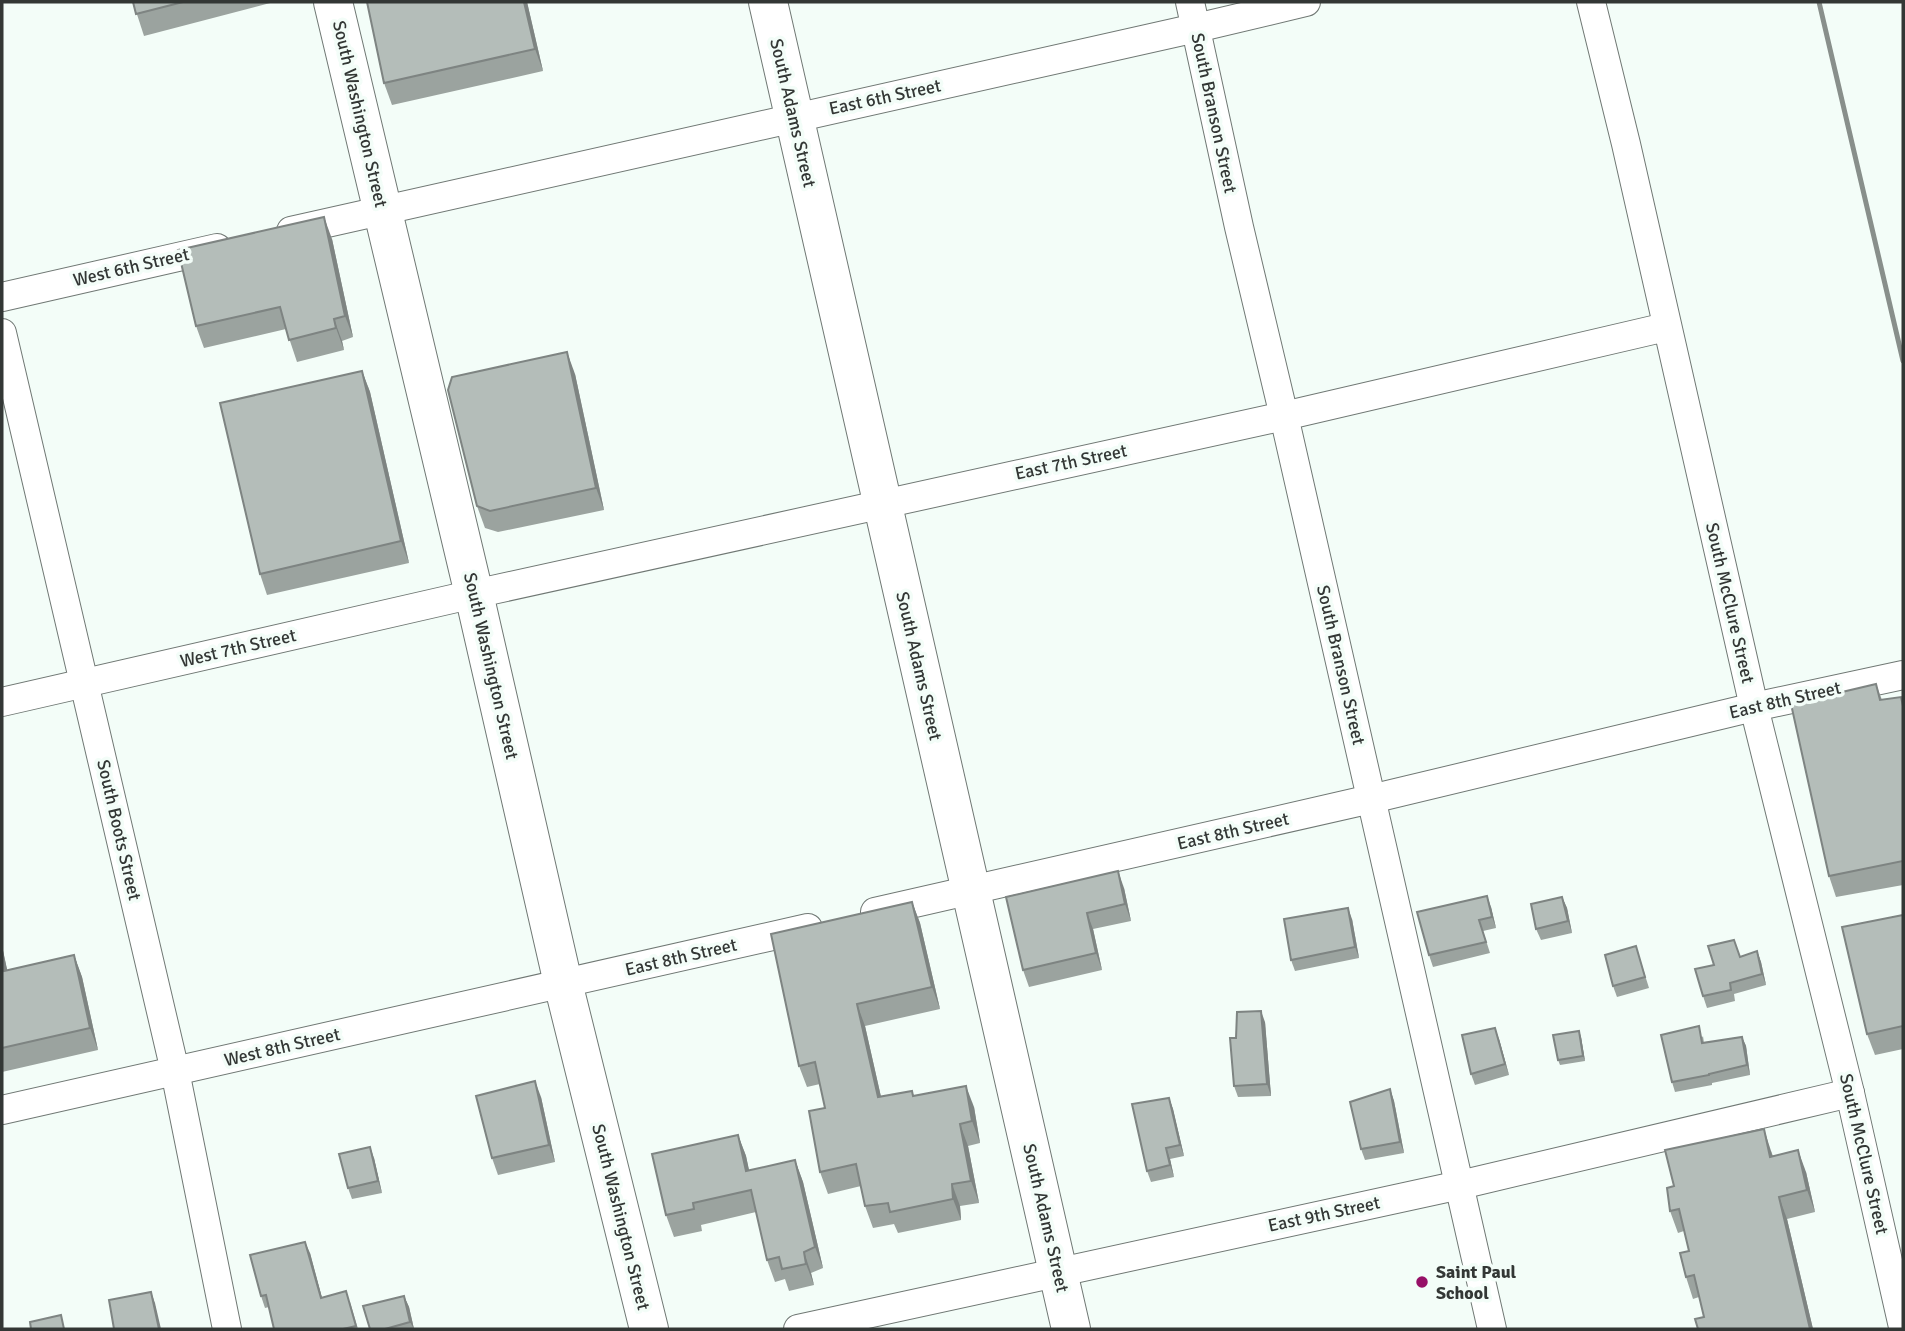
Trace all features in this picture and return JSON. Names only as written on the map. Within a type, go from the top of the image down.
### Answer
[{"type":"main road","name":"South Washington Street","points":[[333,2],[474,594],[563,984],[649,1329]]},
{"type":"main road","name":"South Adams Street","points":[[768,2],[1071,1329]]},
{"type":"street","name":"East 6th Street","points":[[383,209],[794,118],[1193,15],[1306,2]]},
{"type":"street","name":"South McClure Street","points":[[1591,2],[1626,144],[1754,707],[1850,1093],[1903,1327]]},
{"type":"street","name":"South Branson Street","points":[[1193,15],[1239,227],[1492,1329]]},
{"type":"street","name":"West 6th Street","points":[[2,297],[383,209]]},
{"type":"street","name":"East 7th Street","points":[[474,594],[1284,416],[1666,327]]},
{"type":"street","name":"South Boots Street","points":[[2,333],[175,1071],[227,1329]]},
{"type":"street","name":"West 7th Street","points":[[2,702],[474,594]]},
{"type":"street","name":"East 8th Street","points":[[563,984],[1371,799],[1754,707],[1903,675]]},
{"type":"street","name":"West 8th Street","points":[[2,1110],[563,984]]},
{"type":"street","name":"East 9th Street","points":[[798,1329],[1460,1185],[1850,1093]]},
{"type":"building","points":[[133,2],[183,2],[136,14]]},
{"type":"building","points":[[367,2],[524,2],[535,49],[384,83]]},
{"type":"building","points":[[324,217],[345,316],[334,319],[336,328],[289,340],[280,307],[196,326],[178,250]]},
{"type":"building","points":[[567,352],[596,488],[490,511],[477,506],[448,390],[452,377]]},
{"type":"building","points":[[362,371],[401,541],[260,574],[220,403]]},
{"type":"building","points":[[1876,684],[1880,700],[1901,697],[1903,706],[1903,861],[1829,876],[1791,704]]},
{"type":"building","points":[[1118,871],[1125,904],[1087,913],[1096,953],[1023,970],[1006,897]]},
{"type":"building","points":[[1487,896],[1492,917],[1479,920],[1486,942],[1429,955],[1417,912]]},
{"type":"building","points":[[1562,897],[1568,921],[1536,929],[1531,904]]},
{"type":"building","points":[[912,902],[932,987],[857,1004],[878,1097],[912,1091],[913,1096],[966,1086],[972,1121],[960,1124],[971,1181],[952,1184],[953,1199],[890,1212],[888,1203],[865,1206],[856,1164],[820,1172],[809,1111],[825,1108],[815,1062],[799,1066],[771,934]]},
{"type":"building","points":[[1348,908],[1355,947],[1291,960],[1284,919]]},
{"type":"building","points":[[1903,915],[1903,1026],[1867,1034],[1842,927]]},
{"type":"building","points":[[1734,940],[1740,957],[1757,951],[1762,974],[1730,983],[1731,990],[1703,996],[1695,969],[1714,965],[1708,946]]},
{"type":"building","points":[[1636,946],[1645,977],[1613,986],[1605,955]]},
{"type":"building","points":[[74,955],[90,1028],[2,1048],[2,960],[4,971]]},
{"type":"building","points":[[1261,1011],[1267,1084],[1234,1086],[1230,1038],[1236,1038],[1237,1012]]},
{"type":"building","points":[[1699,1026],[1702,1043],[1742,1037],[1747,1065],[1672,1082],[1661,1035]]},
{"type":"building","points":[[1495,1028],[1505,1064],[1471,1074],[1462,1035]]},
{"type":"building","points":[[1579,1031],[1583,1056],[1558,1060],[1553,1035]]},
{"type":"building","points":[[535,1081],[549,1145],[492,1158],[476,1096]]},
{"type":"building","points":[[1390,1089],[1400,1142],[1361,1149],[1350,1102]]},
{"type":"building","points":[[1169,1098],[1180,1145],[1166,1148],[1170,1165],[1147,1171],[1132,1104]]},
{"type":"building","points":[[1764,1129],[1770,1157],[1798,1150],[1807,1190],[1779,1197],[1810,1329],[1698,1329],[1695,1319],[1704,1317],[1694,1275],[1686,1277],[1680,1253],[1689,1251],[1679,1209],[1670,1211],[1667,1188],[1674,1186],[1665,1150]]},
{"type":"building","points":[[738,1135],[746,1171],[795,1160],[815,1247],[804,1252],[806,1264],[782,1269],[779,1257],[767,1260],[751,1190],[693,1203],[694,1209],[666,1215],[652,1154]]},
{"type":"building","points":[[370,1147],[378,1181],[348,1188],[339,1154]]},
{"type":"building","points":[[305,1242],[321,1298],[346,1291],[356,1326],[343,1329],[274,1329],[266,1295],[261,1296],[250,1255]]},
{"type":"building","points":[[151,1292],[159,1329],[114,1329],[109,1300]]},
{"type":"building","points":[[404,1296],[410,1322],[385,1329],[370,1329],[363,1306]]},
{"type":"building","points":[[61,1315],[64,1329],[31,1329],[30,1322]]},
{"type":"railway","points":[[1819,2],[1903,361]]},
{"type":"place","name":"Saint Paul School","points":[[1422,1282]]}]
